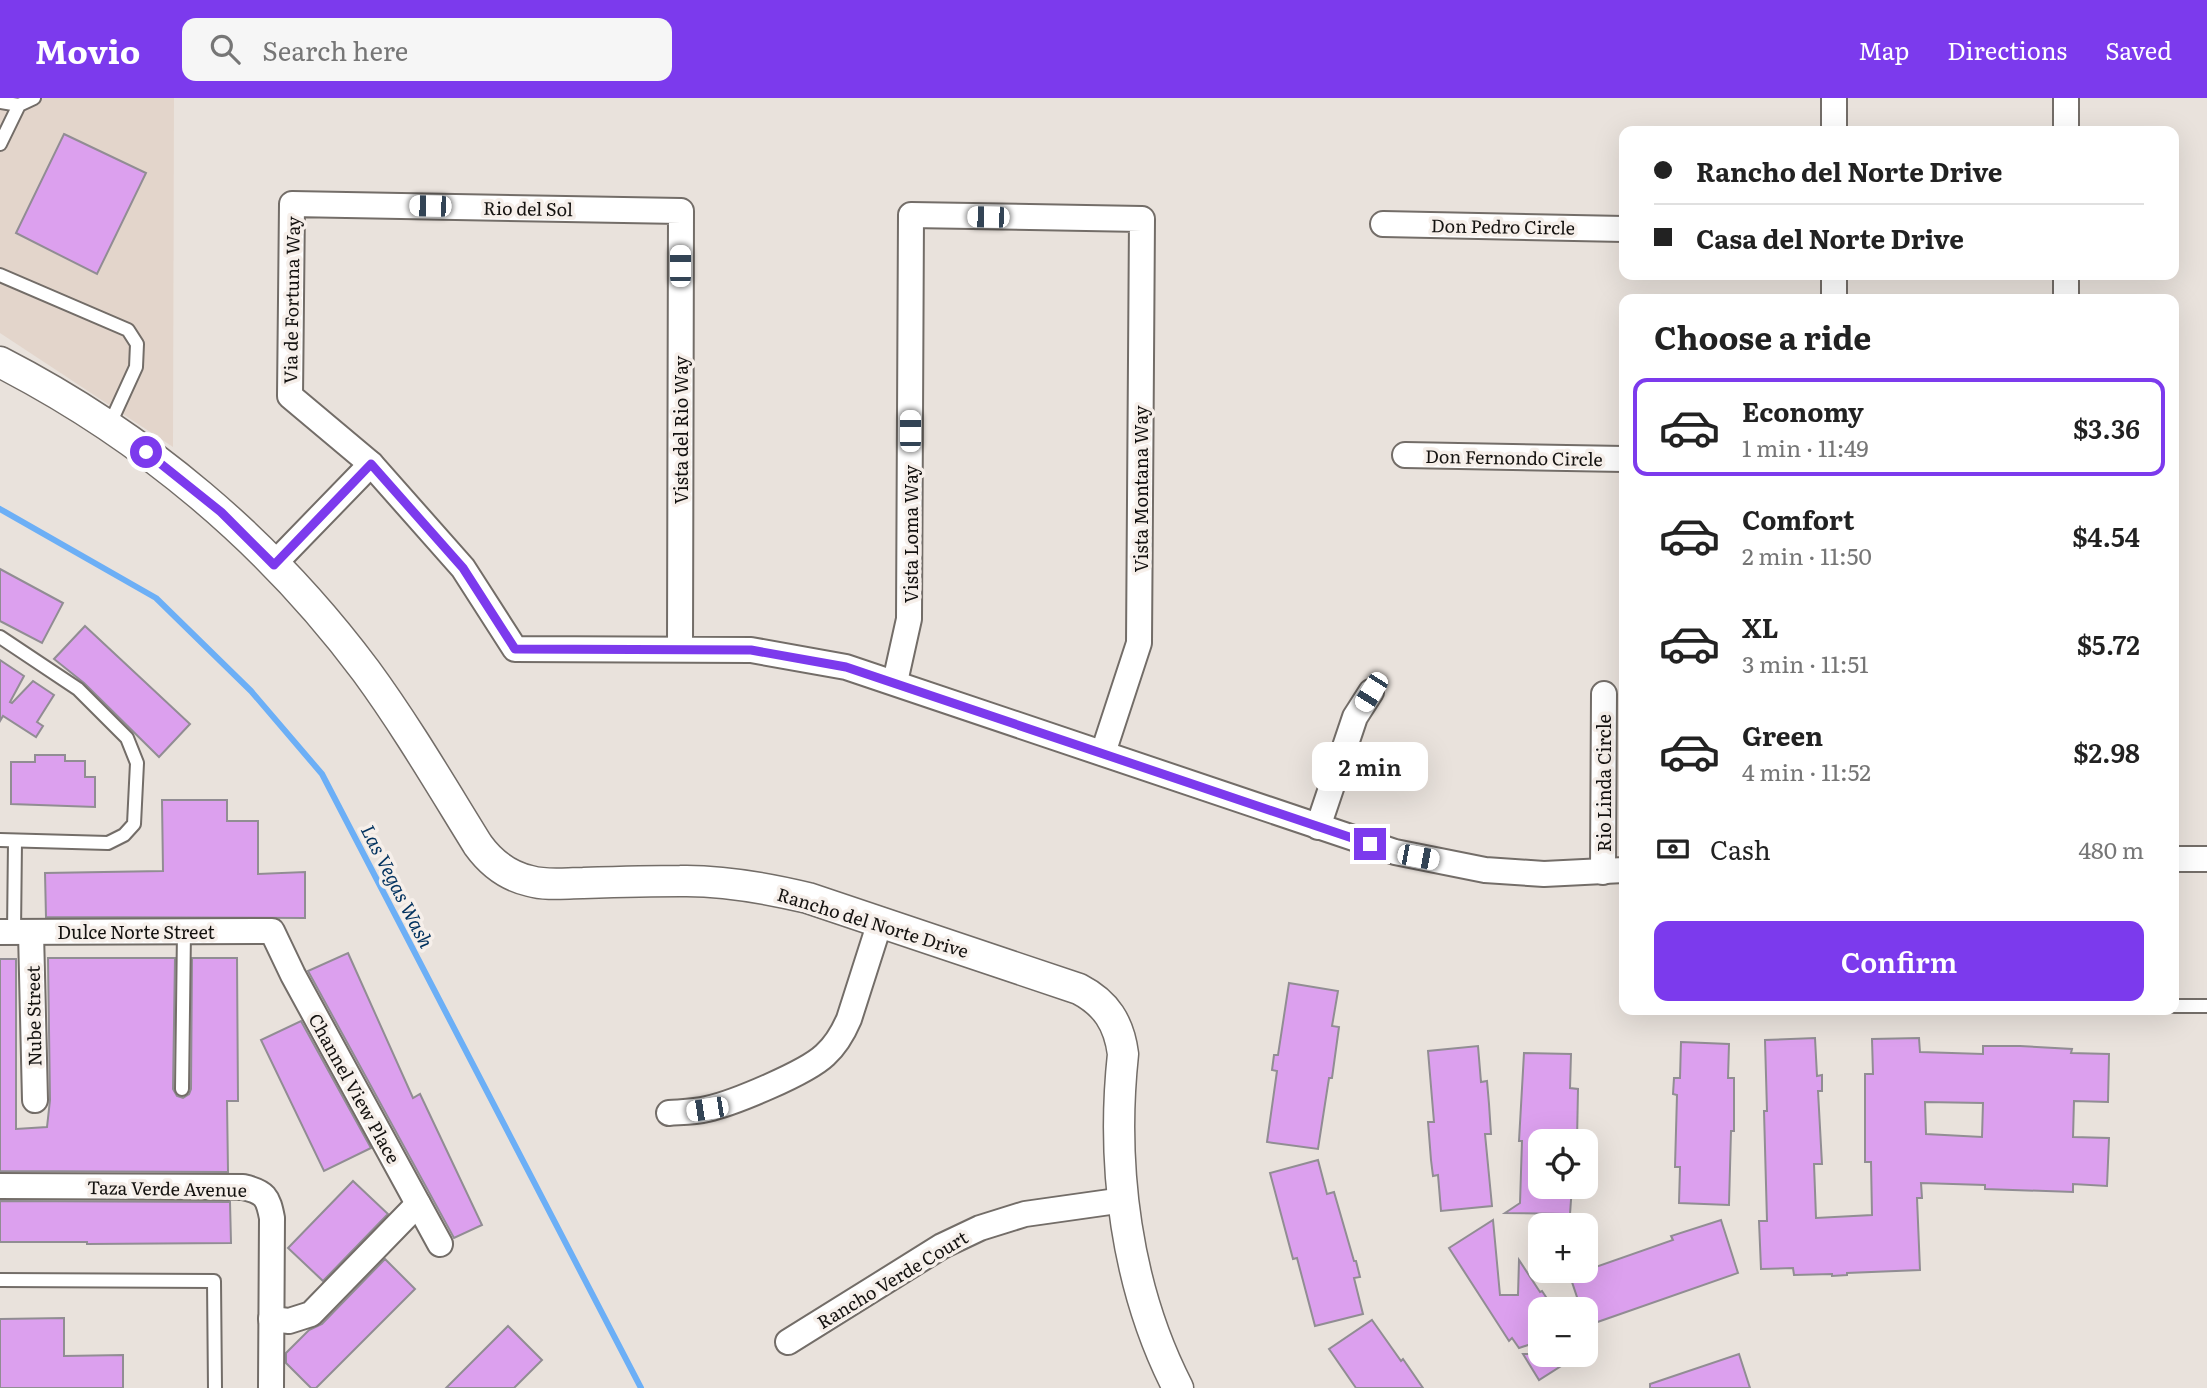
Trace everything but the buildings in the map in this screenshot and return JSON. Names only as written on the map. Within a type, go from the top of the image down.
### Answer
[{"type":"street","points":[[1834,98],[1834,126]]},
{"type":"street","points":[[2066,98],[2066,126]]},
{"type":"street","name":"Rio del Sol","points":[[292,204],[681,211]]},
{"type":"street","name":"Via de Fortuna Way","points":[[292,204],[290,396],[371,464]]},
{"type":"street","name":"Vista del Rio Way","points":[[680,648],[681,211]]},
{"type":"street","name":"Vista Montana Way","points":[[911,215],[1142,219],[1139,643],[1103,753]]},
{"type":"street","name":"Vista Loma Way","points":[[895,682],[909,619],[911,215]]},
{"type":"street","name":"Don Pedro Circle","points":[[1382,224],[1619,229]]},
{"type":"street","name":"Rancho del Norte Drive","points":[[0,362],[109,426],[176,475],[221,512],[274,565],[324,619],[366,672],[397,716],[478,845],[485,855],[504,871],[525,880],[548,884],[685,880],[747,886],[808,898],[1079,989],[1101,1004],[1117,1026],[1123,1054],[1119,1145],[1134,1261],[1156,1337],[1178,1388]]},
{"type":"street","name":"Don Fernondo Circle","points":[[1405,455],[1619,459]]},
{"type":"street","points":[[274,565],[371,464],[463,568],[515,649],[751,650],[846,667],[1395,852],[1485,870],[1544,874],[1614,871]]},
{"type":"street","points":[[1318,827],[1355,717],[1371,692]]},
{"type":"street","name":"Rio Linda Circle","points":[[1604,694],[1614,871]]},
{"type":"street","points":[[2179,859],[2207,859]]},
{"type":"street","points":[[669,1113],[725,1104],[802,1071],[826,1054],[844,1032],[880,922]]},
{"type":"street","name":"Dulce Norte Street","points":[[15,932],[272,931]]},
{"type":"street","name":"Channel View Place","points":[[272,931],[293,975],[440,1244]]},
{"type":"street","name":"Nube Street","points":[[15,932],[35,1100]]},
{"type":"street","name":"Taza Verde Avenue","points":[[0,1186],[243,1187],[259,1191],[269,1202],[272,1218],[271,1388]]},
{"type":"street","name":"Rancho Verde Court","points":[[788,1342],[942,1246],[980,1228],[1025,1214],[1124,1200]]},
{"type":"street","points":[[271,1319],[289,1321],[311,1314],[418,1204]]},
{"type":"lane","points":[[0,102],[19,105],[34,98]]},
{"type":"lane","points":[[0,144],[19,105]]},
{"type":"lane","points":[[0,275],[128,330],[137,344],[136,366],[109,426]]},
{"type":"lane","points":[[0,637],[78,688],[127,738],[137,763],[134,824],[124,835],[107,843],[0,840]]},
{"type":"lane","points":[[15,841],[15,932]]},
{"type":"lane","points":[[183,1089],[184,931]]},
{"type":"lane","points":[[2179,1006],[2207,1006]]},
{"type":"lane","points":[[0,1280],[214,1281],[215,1388]]},
{"type":"shaded area","points":[[0,98],[174,98],[173,447],[0,333]]},
{"type":"waterway","name":"Las Vegas Wash","points":[[0,509],[156,598],[251,691],[322,774],[641,1388]]},
{"type":"route","points":[[146,452],[221,512],[274,565],[371,464],[463,568],[515,649],[751,650],[846,667],[1370,844]]}]
